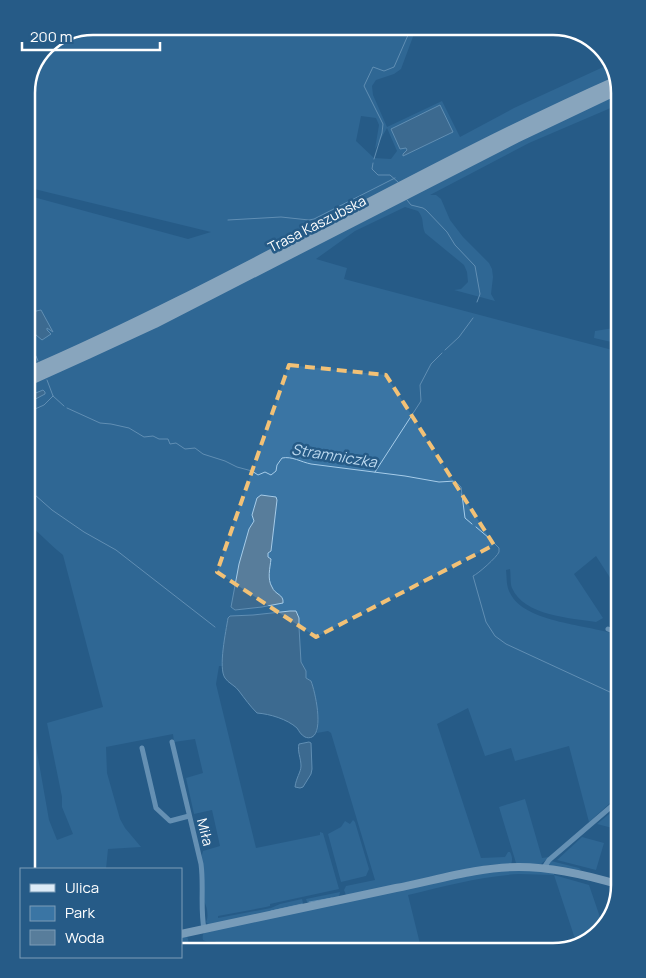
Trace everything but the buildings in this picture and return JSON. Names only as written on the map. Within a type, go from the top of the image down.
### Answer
[{"type":"highway","name":"Trasa Kaszubska","points":[[35,369],[151,315],[484,144],[611,84]]},
{"type":"highway","name":"Trasa Kaszubska","points":[[35,378],[155,323],[501,145],[611,93]]},
{"type":"main road","points":[[182,934],[465,873],[504,868],[543,869],[611,883]]},
{"type":"street","name":"Miła","points":[[172,742],[202,871],[204,929]]},
{"type":"street","points":[[142,748],[158,810],[170,821],[190,816]]},
{"type":"street","points":[[543,869],[549,860],[611,807]]},
{"type":"highlighted area","points":[[289,365],[386,375],[494,545],[316,637],[217,572]]},
{"type":"green space","points":[[93,35],[414,35],[401,69],[394,74],[376,80],[372,86],[373,95],[387,127],[442,101],[460,137],[514,108],[604,66],[611,85],[611,108],[529,143],[430,195],[436,195],[441,199],[450,220],[463,237],[489,263],[493,277],[491,294],[495,301],[454,290],[461,289],[468,282],[464,265],[425,233],[418,211],[405,207],[355,231],[316,259],[347,268],[344,279],[611,350],[611,579],[596,556],[574,574],[603,618],[596,622],[562,617],[537,610],[527,605],[518,597],[511,586],[510,569],[506,570],[507,585],[510,593],[518,603],[529,611],[559,622],[611,633],[611,802],[589,822],[569,746],[515,761],[511,748],[485,756],[468,708],[437,724],[481,858],[505,857],[510,852],[511,864],[488,865],[346,895],[344,890],[346,886],[375,880],[331,733],[328,731],[317,733],[318,714],[315,693],[311,681],[306,678],[300,659],[299,618],[253,615],[230,616],[228,619],[222,666],[219,666],[216,684],[256,848],[320,835],[320,832],[323,833],[339,889],[270,904],[270,906],[266,907],[218,916],[218,918],[271,908],[302,899],[301,907],[209,925],[206,922],[207,909],[204,901],[201,858],[203,851],[220,846],[212,810],[194,814],[186,778],[203,773],[195,739],[174,742],[173,734],[106,747],[107,773],[120,819],[141,847],[108,849],[106,868],[35,868],[35,740],[49,820],[57,840],[73,834],[62,807],[62,797],[47,723],[103,707],[63,555],[35,530],[35,197],[188,239],[211,232],[35,189],[35,89],[39,71],[52,52],[71,39]],"holes":[[[361,116],[376,118],[379,125],[375,149],[387,128],[397,151],[391,159],[374,158],[356,141]],[[261,495],[273,496],[277,500],[271,551],[268,553],[268,567],[272,587],[283,599],[282,603],[235,610],[249,529],[254,521],[253,518]]]},
{"type":"green space","points":[[611,328],[611,342],[594,338],[595,331]]},
{"type":"green space","points":[[525,799],[542,858],[549,857],[541,864],[516,863],[499,807]]},
{"type":"green space","points":[[611,812],[611,828],[597,824]]},
{"type":"green space","points":[[353,820],[369,869],[366,876],[341,882],[328,834],[341,827],[345,821],[350,824]]},
{"type":"green space","points":[[582,837],[604,843],[596,870],[557,860]]},
{"type":"green space","points":[[551,861],[579,868],[581,870],[550,866]]},
{"type":"green space","points":[[518,870],[554,872],[554,875],[519,874],[491,877],[408,895],[420,943],[217,943],[203,940],[203,934],[207,931],[487,872]]},
{"type":"green space","points":[[554,875],[589,885],[600,918],[588,931],[575,939]]},
{"type":"green space","points":[[340,892],[339,897],[310,905],[306,899]]},
{"type":"green space","points":[[182,936],[187,936],[189,942],[182,943]]},
{"type":"water","points":[[440,105],[453,132],[403,156],[407,150],[406,148],[400,149],[391,129]]},
{"type":"water","points":[[41,310],[53,332],[47,328],[51,334],[42,340],[35,334],[36,311]]},
{"type":"water","points":[[43,390],[45,392],[45,394],[35,399],[35,393]]},
{"type":"water","points":[[261,495],[276,497],[277,500],[271,551],[268,553],[268,557],[271,559],[270,584],[273,590],[282,598],[283,603],[235,610],[231,607],[239,564],[249,529],[254,521],[252,515],[257,498]]},
{"type":"water","points":[[296,611],[299,618],[301,662],[306,671],[306,678],[311,681],[315,693],[318,719],[316,733],[310,738],[304,736],[297,728],[283,720],[257,713],[238,689],[226,680],[223,673],[223,649],[228,618],[230,616]]},
{"type":"water","points":[[311,743],[311,774],[303,787],[295,787],[301,766],[299,744]]},
{"type":"waterway","points":[[374,159],[383,124],[364,86],[373,67],[384,71],[394,67],[408,35]]},
{"type":"waterway","points":[[373,163],[372,169],[378,175],[390,175],[398,182]]},
{"type":"waterway","points":[[228,220],[281,217],[314,219],[395,178]]},
{"type":"waterway","points":[[407,200],[411,205],[426,210],[475,266],[480,294],[477,302]]},
{"type":"waterway","points":[[445,350],[459,337],[473,318]]},
{"type":"waterway","points":[[375,472],[421,401],[420,385],[431,364],[442,353]]},
{"type":"waterway","name":"Stramniczka","points":[[36,356],[38,361]]},
{"type":"waterway","name":"Stramniczka","points":[[47,380],[53,396],[64,406]]},
{"type":"waterway","points":[[35,409],[44,405],[53,396]]},
{"type":"waterway","name":"Stramniczka","points":[[67,408],[100,423],[129,428],[144,437],[153,436],[159,439],[168,439],[170,444],[176,443],[185,449],[195,448],[203,454],[252,471],[258,475],[265,472],[271,475],[276,471],[277,465],[282,458],[293,458],[311,464],[439,482],[455,481],[461,487],[465,518],[472,524]]},
{"type":"waterway","points":[[35,495],[52,510],[84,532],[116,550],[215,627]]},
{"type":"waterway","name":"Stramniczka","points":[[476,527],[499,548],[495,558],[473,576],[486,622],[495,636],[506,644],[611,693]]},
{"type":"waterway","points":[[309,902],[332,898]]},
{"type":"waterway","points":[[271,911],[302,904]]}]
